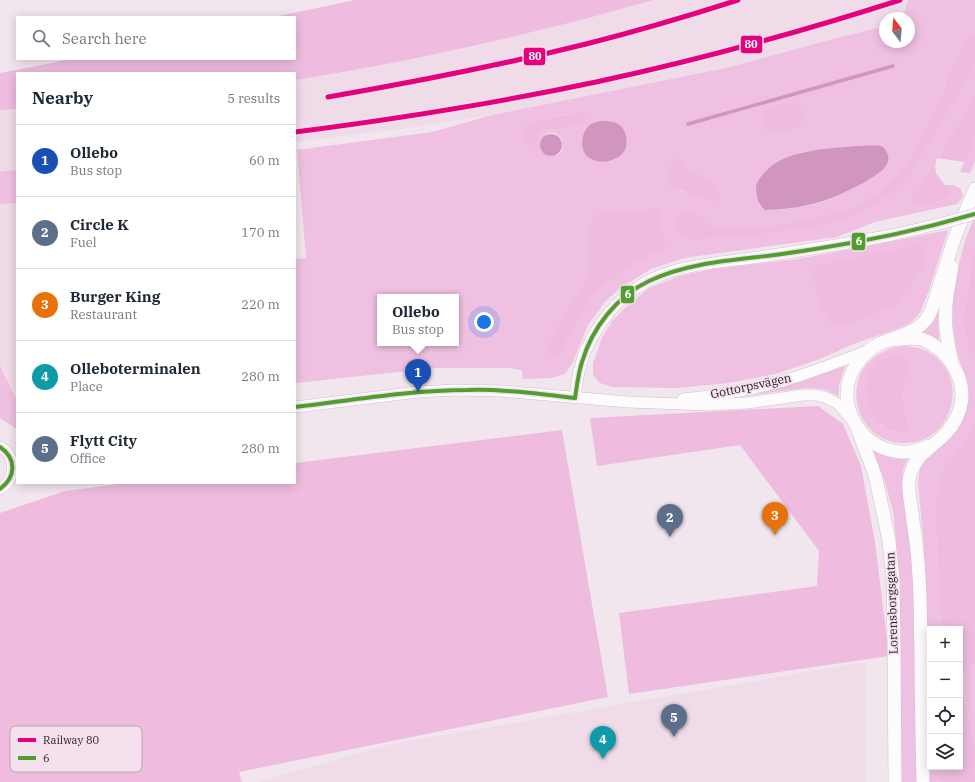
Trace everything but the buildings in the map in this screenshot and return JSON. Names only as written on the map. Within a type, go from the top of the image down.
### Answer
[{"type":"main road","name":"Lorensborgsgatan","points":[[891,340],[918,328],[928,317],[955,238],[973,195]]},
{"type":"main road","name":"Lorensborgsgatan","points":[[952,364],[946,328],[948,290],[958,239],[973,195]]},
{"type":"main road","name":"Lorensborgsgatan","points":[[923,782],[921,600],[919,567],[909,494],[909,481],[913,467],[919,457],[933,445],[949,430],[957,418],[962,399],[961,387],[958,376],[952,364],[939,349],[930,343],[921,339],[903,338],[880,343],[861,359],[854,368],[850,378],[847,391],[847,406],[856,425],[860,432],[880,447],[894,451],[907,452],[920,450],[933,445]]},
{"type":"main road","name":"Lorensborgsgatan","points":[[856,425],[875,475],[889,541],[893,579],[895,782]]},
{"type":"street","points":[[575,398],[578,374],[585,351],[598,327],[616,304],[643,284],[656,278],[673,271],[712,263],[811,250],[892,235],[975,214]]},
{"type":"street","name":"Gottorpsvägen","points":[[628,402],[713,396],[744,390],[786,380],[870,350]]},
{"type":"street","name":"Gottorpsvägen","points":[[296,407],[418,392],[455,390],[501,391],[628,402],[706,405],[747,403],[803,395],[816,395],[827,398],[838,404],[856,425]]},
{"type":"street","points":[[2,447],[16,449]]},
{"type":"street","points":[[2,447],[10,456],[13,464],[12,474],[8,483]]},
{"type":"shaded area","points":[[355,0],[654,0],[575,22],[517,36],[391,63],[296,80],[296,72],[16,72],[16,109],[0,110],[0,73],[67,60],[296,60],[296,16],[279,16]]},
{"type":"shaded area","points":[[654,0],[908,0],[905,12],[879,12],[879,28],[726,68],[492,115],[407,128],[296,142],[296,80],[340,73],[445,52],[549,28]]},
{"type":"shaded area","points":[[908,0],[975,0],[975,33],[971,35],[948,77],[938,103],[915,150],[898,174],[879,191],[851,207],[811,219],[767,226],[728,228],[713,225],[701,217],[695,241],[803,230],[832,224],[857,215],[879,203],[897,190],[912,173],[975,68],[975,94],[937,158],[935,166],[931,168],[919,187],[908,199],[919,206],[948,199],[953,190],[945,185],[954,185],[961,189],[963,197],[957,204],[875,222],[837,237],[691,257],[651,269],[620,288],[605,302],[588,325],[573,362],[565,374],[552,378],[523,379],[522,370],[509,368],[437,368],[296,383],[296,259],[306,258],[297,150],[432,132],[492,115],[726,68],[879,28],[879,48],[915,48],[915,12],[905,12]],"holes":[[[575,113],[583,126],[543,131],[538,136],[534,121]],[[548,133],[554,133],[560,137],[562,142],[563,146],[561,151],[559,154],[554,156],[545,154],[540,147],[540,142]],[[856,146],[872,178],[841,195],[822,202],[798,208],[765,210],[759,204],[770,167],[782,160],[802,152]],[[682,159],[688,167],[694,171],[711,178],[714,185],[720,192],[691,194],[678,190]],[[659,252],[633,264],[596,293],[581,315],[557,359],[546,360],[554,330],[590,273]]]},
{"type":"shaded area","points":[[975,33],[975,68],[912,173],[897,190],[879,203],[857,215],[832,224],[803,230],[695,241],[684,237],[676,231],[674,221],[679,215],[690,213],[701,217],[713,225],[728,228],[767,226],[811,219],[851,207],[879,191],[898,174],[915,150],[960,53],[971,35]]},
{"type":"shaded area","points":[[975,94],[975,137],[965,162],[937,158]]},
{"type":"shaded area","points":[[791,102],[801,107],[805,117],[801,124],[787,130],[772,131],[764,129],[761,120],[766,110],[777,104]]},
{"type":"shaded area","points":[[16,109],[16,170],[0,170],[0,110]]},
{"type":"shaded area","points":[[581,112],[586,116],[586,123],[583,126],[543,131],[538,136],[533,146],[527,145],[523,141],[523,133],[526,126],[534,121]]},
{"type":"shaded area","points":[[600,121],[612,122],[621,126],[624,130],[627,143],[624,151],[619,157],[606,162],[596,161],[588,157],[585,154],[582,145],[583,135],[588,127],[591,124]]},
{"type":"shaded area","points":[[547,134],[555,134],[562,141],[562,149],[555,156],[547,156],[540,149],[540,141]]},
{"type":"shaded area","points":[[975,137],[975,161],[970,173],[960,172]]},
{"type":"shaded area","points":[[856,146],[881,146],[885,149],[888,157],[886,166],[875,176],[835,197],[806,206],[765,210],[759,203],[756,193],[758,180],[773,165],[783,159],[807,152]]},
{"type":"shaded area","points":[[673,158],[682,159],[688,167],[694,171],[711,178],[714,185],[720,192],[719,197],[715,202],[669,186],[667,175]]},
{"type":"shaded area","points":[[935,166],[936,173],[945,185],[953,190],[948,199],[919,206],[908,199],[919,187],[931,168]]},
{"type":"shaded area","points":[[16,170],[16,203],[0,204],[0,171]]},
{"type":"shaded area","points":[[16,184],[16,404],[0,384],[0,185]]},
{"type":"shaded area","points":[[657,209],[664,235],[665,247],[659,252],[633,264],[596,293],[581,315],[557,359],[545,360],[554,330],[590,273],[589,227],[596,215]]},
{"type":"shaded area","points":[[975,216],[975,250],[973,251],[964,316],[964,327],[968,349],[975,358],[975,422],[961,446],[935,512],[941,626],[927,626],[927,642],[924,547],[918,482],[920,469],[926,457],[949,440],[958,430],[966,413],[969,394],[956,349],[953,324],[953,297],[965,240]]},
{"type":"shaded area","points":[[948,230],[920,313],[910,323],[897,329],[856,343],[822,358],[779,373],[729,383],[677,388],[612,387],[600,383],[593,375],[593,363],[602,338],[612,321],[649,288],[680,276],[713,269],[797,259]]},
{"type":"shaded area","points":[[919,245],[927,249],[923,267],[897,304],[849,325],[831,325],[820,304],[815,289],[814,274],[816,266]]},
{"type":"shaded area","points":[[975,250],[975,358],[968,349],[964,327],[964,316],[973,251]]},
{"type":"shaded area","points":[[938,306],[939,340],[923,332],[932,322]]},
{"type":"shaded area","points":[[904,346],[920,348],[938,358],[948,372],[952,387],[952,403],[946,418],[937,431],[923,440],[905,443],[887,440],[873,432],[863,419],[857,404],[857,388],[861,373],[871,359],[889,349]],"holes":[[[908,376],[902,392],[909,432],[893,431],[879,425]]]},
{"type":"shaded area","points":[[896,355],[905,357],[908,376],[902,392],[909,432],[903,433],[888,430],[879,424],[869,408],[865,391],[869,373],[881,359]]},
{"type":"shaded area","points":[[0,366],[16,398],[16,428],[0,418]]},
{"type":"shaded area","points":[[845,366],[839,385],[839,396],[823,389],[805,388],[752,395],[799,382]]},
{"type":"shaded area","points":[[818,406],[843,424],[861,466],[875,542],[889,656],[629,694],[619,613],[817,586],[819,551],[740,445],[597,466],[590,418]]},
{"type":"shaded area","points":[[975,422],[975,664],[964,668],[963,692],[963,626],[941,626],[935,512],[941,473],[961,446]]},
{"type":"shaded area","points":[[562,430],[608,697],[239,772],[242,782],[0,782],[0,513],[65,491],[119,484],[296,484],[296,463]]},
{"type":"shaded area","points":[[874,452],[891,458],[908,458],[903,470],[902,485],[911,545],[913,577],[917,782],[901,782],[899,611],[896,539],[893,511],[885,482]]},
{"type":"shaded area","points":[[865,662],[865,782],[258,782],[391,744]]},
{"type":"shaded area","points":[[975,664],[975,742],[963,692],[964,668]]},
{"type":"shaded area","points":[[963,692],[975,742],[975,782],[942,782],[942,770],[963,770]]},
{"type":"shaded area","points":[[929,770],[942,770],[942,782],[929,782]]},
{"type":"waterway","points":[[688,124],[893,66]]},
{"type":"rail line","name":"80","points":[[328,97],[458,73],[554,52],[643,29],[738,0]]},
{"type":"rail line","name":"80","points":[[296,132],[446,110],[596,82],[749,45],[900,0]]},
{"type":"transit line","name":"6","points":[[575,398],[586,349],[599,325],[607,314],[626,295],[649,281],[675,271],[703,264],[855,242],[916,230],[975,214]]},
{"type":"transit line","name":"6","points":[[296,407],[446,390],[508,391],[575,398]]},
{"type":"transit line","name":"6","points":[[0,447],[6,452],[12,462],[12,474],[0,489]]},
{"type":"place","name":"Ollebo","points":[[418,392]]},
{"type":"place","name":"Burger King","points":[[775,535]]},
{"type":"place","name":"Circle K","points":[[670,537]]},
{"type":"place","name":"Flytt City","points":[[674,737]]},
{"type":"place","name":"Olleboterminalen","points":[[603,759]]}]
